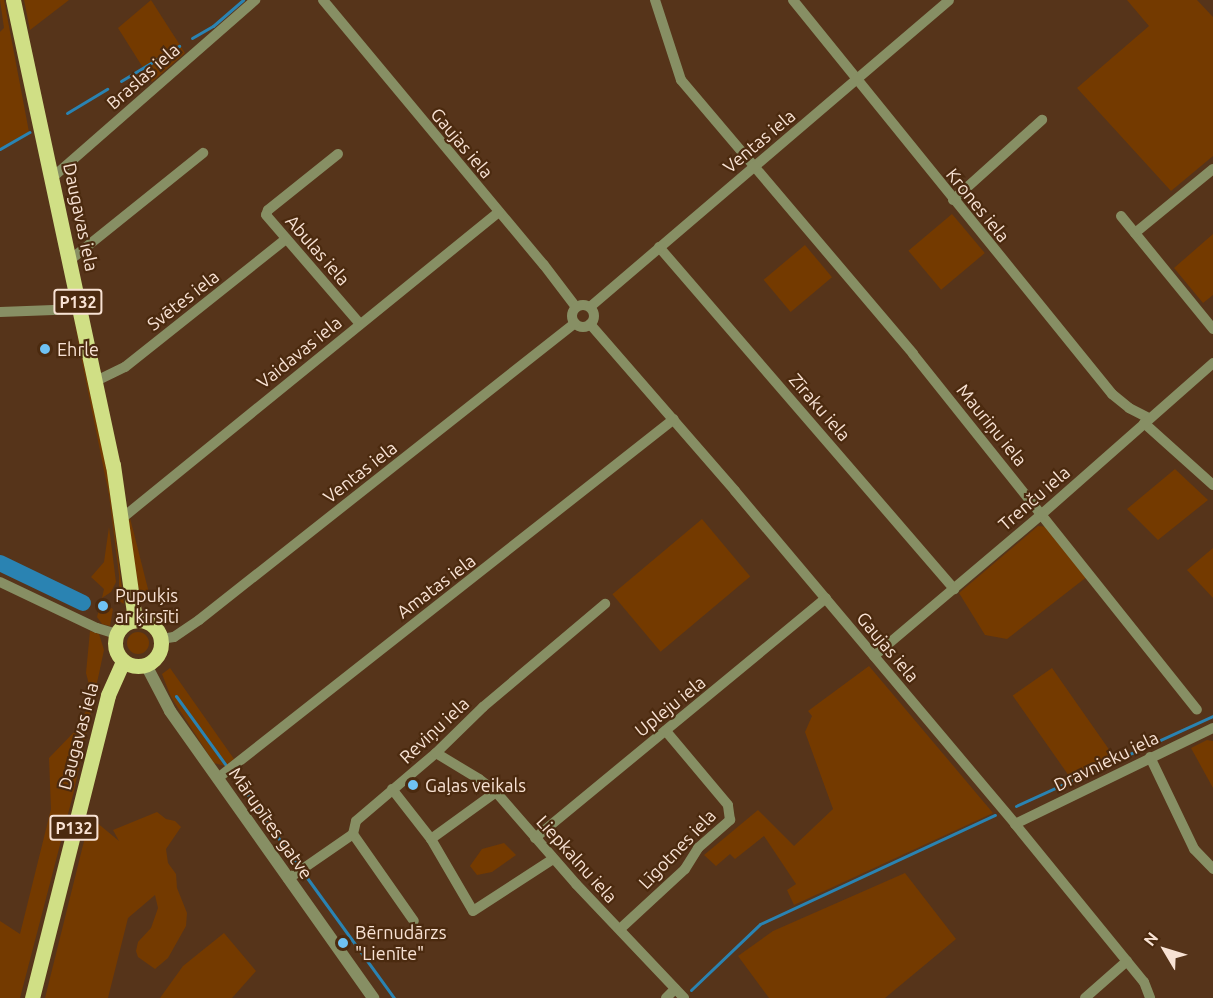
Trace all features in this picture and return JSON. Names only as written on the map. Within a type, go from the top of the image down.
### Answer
[{"type":"main road","name":"Daugavas iela","points":[[13,0],[53,177],[113,465],[135,620]]},
{"type":"main road","points":[[135,620],[154,626],[161,639],[159,652],[146,665],[136,667],[123,661],[115,649],[117,634],[126,623],[135,620]]},
{"type":"main road","name":"Daugavas iela","points":[[32,998],[108,695],[123,661]]},
{"type":"street","name":"Braslas iela","points":[[53,177],[255,0]]},
{"type":"street","name":"Gaujas iela","points":[[323,0],[576,307]]},
{"type":"street","name":"Mauriņu iela","points":[[655,0],[681,80],[753,168],[913,354],[1043,513],[1197,710]]},
{"type":"street","name":"Krones iela","points":[[793,0],[1112,394],[1146,420],[1213,485]]},
{"type":"street","name":"Ventas iela","points":[[590,307],[949,0]]},
{"type":"street","points":[[953,200],[1042,120]]},
{"type":"street","points":[[70,260],[203,153]]},
{"type":"street","name":"Abulas iela","points":[[338,154],[268,210],[267,215],[360,324]]},
{"type":"street","points":[[1135,233],[1213,169]]},
{"type":"street","name":"Vaidavas iela","points":[[121,519],[499,212]]},
{"type":"street","points":[[1121,216],[1213,329]]},
{"type":"street","name":"Svētes iela","points":[[96,381],[125,367],[286,239]]},
{"type":"street","name":"Zīraku iela","points":[[659,247],[954,589]]},
{"type":"street","points":[[583,305],[590,307],[594,318],[590,324],[582,326],[575,323],[572,314],[576,307],[583,305]]},
{"type":"street","points":[[0,312],[80,309]]},
{"type":"street","name":"Ventas iela","points":[[161,639],[174,637],[199,620],[575,323]]},
{"type":"street","name":"Gaujas iela","points":[[590,324],[674,419],[1015,824],[1144,982],[1150,998]]},
{"type":"street","name":"Trenču iela","points":[[874,656],[1043,513],[1213,363]]},
{"type":"street","name":"Amatas iela","points":[[218,778],[674,419]]},
{"type":"street","points":[[0,582],[97,628],[117,634]]},
{"type":"street","name":"Upleju iela","points":[[535,838],[826,598]]},
{"type":"street","name":"Reviņu iela","points":[[288,879],[353,834],[356,821],[436,753],[483,706],[605,604]]},
{"type":"street","name":"Mārupītes gatve","points":[[146,665],[170,711],[373,998]]},
{"type":"street","name":"Dravnieku iela","points":[[1015,824],[1213,728]]},
{"type":"street","name":"Līgotnes iela","points":[[620,929],[685,869],[698,848],[730,819],[728,805],[666,731]]},
{"type":"street","name":"Liepkalnu iela","points":[[436,753],[496,792],[553,859],[684,998]]},
{"type":"street","points":[[1150,757],[1194,849],[1213,869]]},
{"type":"street","points":[[392,789],[431,839],[473,911],[553,859]]},
{"type":"street","points":[[431,839],[496,792]]},
{"type":"street","points":[[353,834],[414,921]]},
{"type":"street","points":[[1085,998],[1127,961]]},
{"type":"street","points":[[666,998],[675,989]]},
{"type":"shaded area","points":[[0,0],[4,0],[29,132],[0,149],[0,32],[4,28]]},
{"type":"shaded area","points":[[24,0],[69,0],[30,30]]},
{"type":"shaded area","points":[[151,0],[185,53],[152,82],[118,28]]},
{"type":"shaded area","points":[[1127,0],[1197,0],[1213,17],[1213,156],[1171,191],[1077,88],[1149,26]]},
{"type":"shaded area","points":[[952,214],[985,253],[941,290],[908,251]]},
{"type":"shaded area","points":[[1213,234],[1213,295],[1203,303],[1174,268]]},
{"type":"shaded area","points":[[805,245],[832,277],[791,312],[764,280]]},
{"type":"shaded area","points":[[73,317],[107,469],[124,604],[119,601],[119,575],[109,495]]},
{"type":"shaded area","points":[[1175,469],[1208,500],[1158,540],[1127,509]]},
{"type":"shaded area","points":[[130,518],[149,593],[146,601],[142,602],[128,524]]},
{"type":"shaded area","points":[[702,519],[750,576],[661,652],[612,594]]},
{"type":"shaded area","points":[[1038,526],[1050,527],[1088,576],[1007,639],[985,635],[959,593]]},
{"type":"shaded area","points":[[109,527],[116,582],[111,592],[102,598],[104,589],[91,577],[104,562]]},
{"type":"shaded area","points":[[1213,548],[1213,598],[1187,570]]},
{"type":"shaded area","points":[[101,602],[113,609],[110,626],[102,624],[97,617]]},
{"type":"shaded area","points":[[90,631],[99,634],[104,650],[74,791],[20,998],[0,998],[0,921],[20,934],[51,809],[49,758],[76,730],[87,709],[91,692],[86,673]]},
{"type":"shaded area","points":[[138,632],[146,635],[149,643],[146,651],[138,654],[130,651],[127,643],[130,635]]},
{"type":"shaded area","points":[[869,666],[993,813],[794,905],[787,890],[796,884],[764,836],[735,859],[730,854],[716,866],[704,855],[758,810],[794,846],[833,809],[805,732],[812,716],[808,711]]},
{"type":"shaded area","points":[[170,668],[234,759],[225,766],[214,763],[171,697],[162,674]]},
{"type":"shaded area","points":[[1052,668],[1112,753],[1072,781],[1013,696]]},
{"type":"shaded area","points":[[1207,740],[1213,741],[1213,788],[1191,748]]},
{"type":"shaded area","points":[[157,812],[166,819],[175,821],[181,827],[166,849],[168,863],[176,874],[177,888],[187,913],[186,926],[168,958],[155,969],[138,957],[136,951],[138,942],[151,928],[158,908],[155,895],[128,918],[108,998],[45,998],[90,817],[119,841],[113,830]]},
{"type":"shaded area","points":[[504,843],[516,855],[492,872],[477,875],[470,866],[482,849]]},
{"type":"shaded area","points":[[905,873],[956,939],[885,998],[769,998],[738,956],[773,931]]},
{"type":"shaded area","points":[[224,933],[256,971],[232,998],[160,998],[183,966]]},
{"type":"waterway","points":[[192,38],[213,26],[243,0]]},
{"type":"waterway","points":[[121,81],[179,46]]},
{"type":"waterway","points":[[67,113],[107,89]]},
{"type":"waterway","points":[[0,149],[29,132]]},
{"type":"waterway","points":[[0,563],[83,603]]},
{"type":"waterway","points":[[176,696],[225,764]]},
{"type":"waterway","points":[[1016,806],[1213,716]]},
{"type":"waterway","points":[[233,774],[296,863]]},
{"type":"waterway","points":[[691,990],[760,924],[995,815]]},
{"type":"waterway","points":[[305,875],[394,998]]},
{"type":"place","name":"Ehrle","points":[[45,349]]},
{"type":"place","name":"Pupuķis ar ķirsīti","points":[[103,606]]},
{"type":"place","name":"Gaļas veikals","points":[[413,785]]},
{"type":"place","name":"Bērnudārzs \"Lienīte\"","points":[[343,943]]}]
